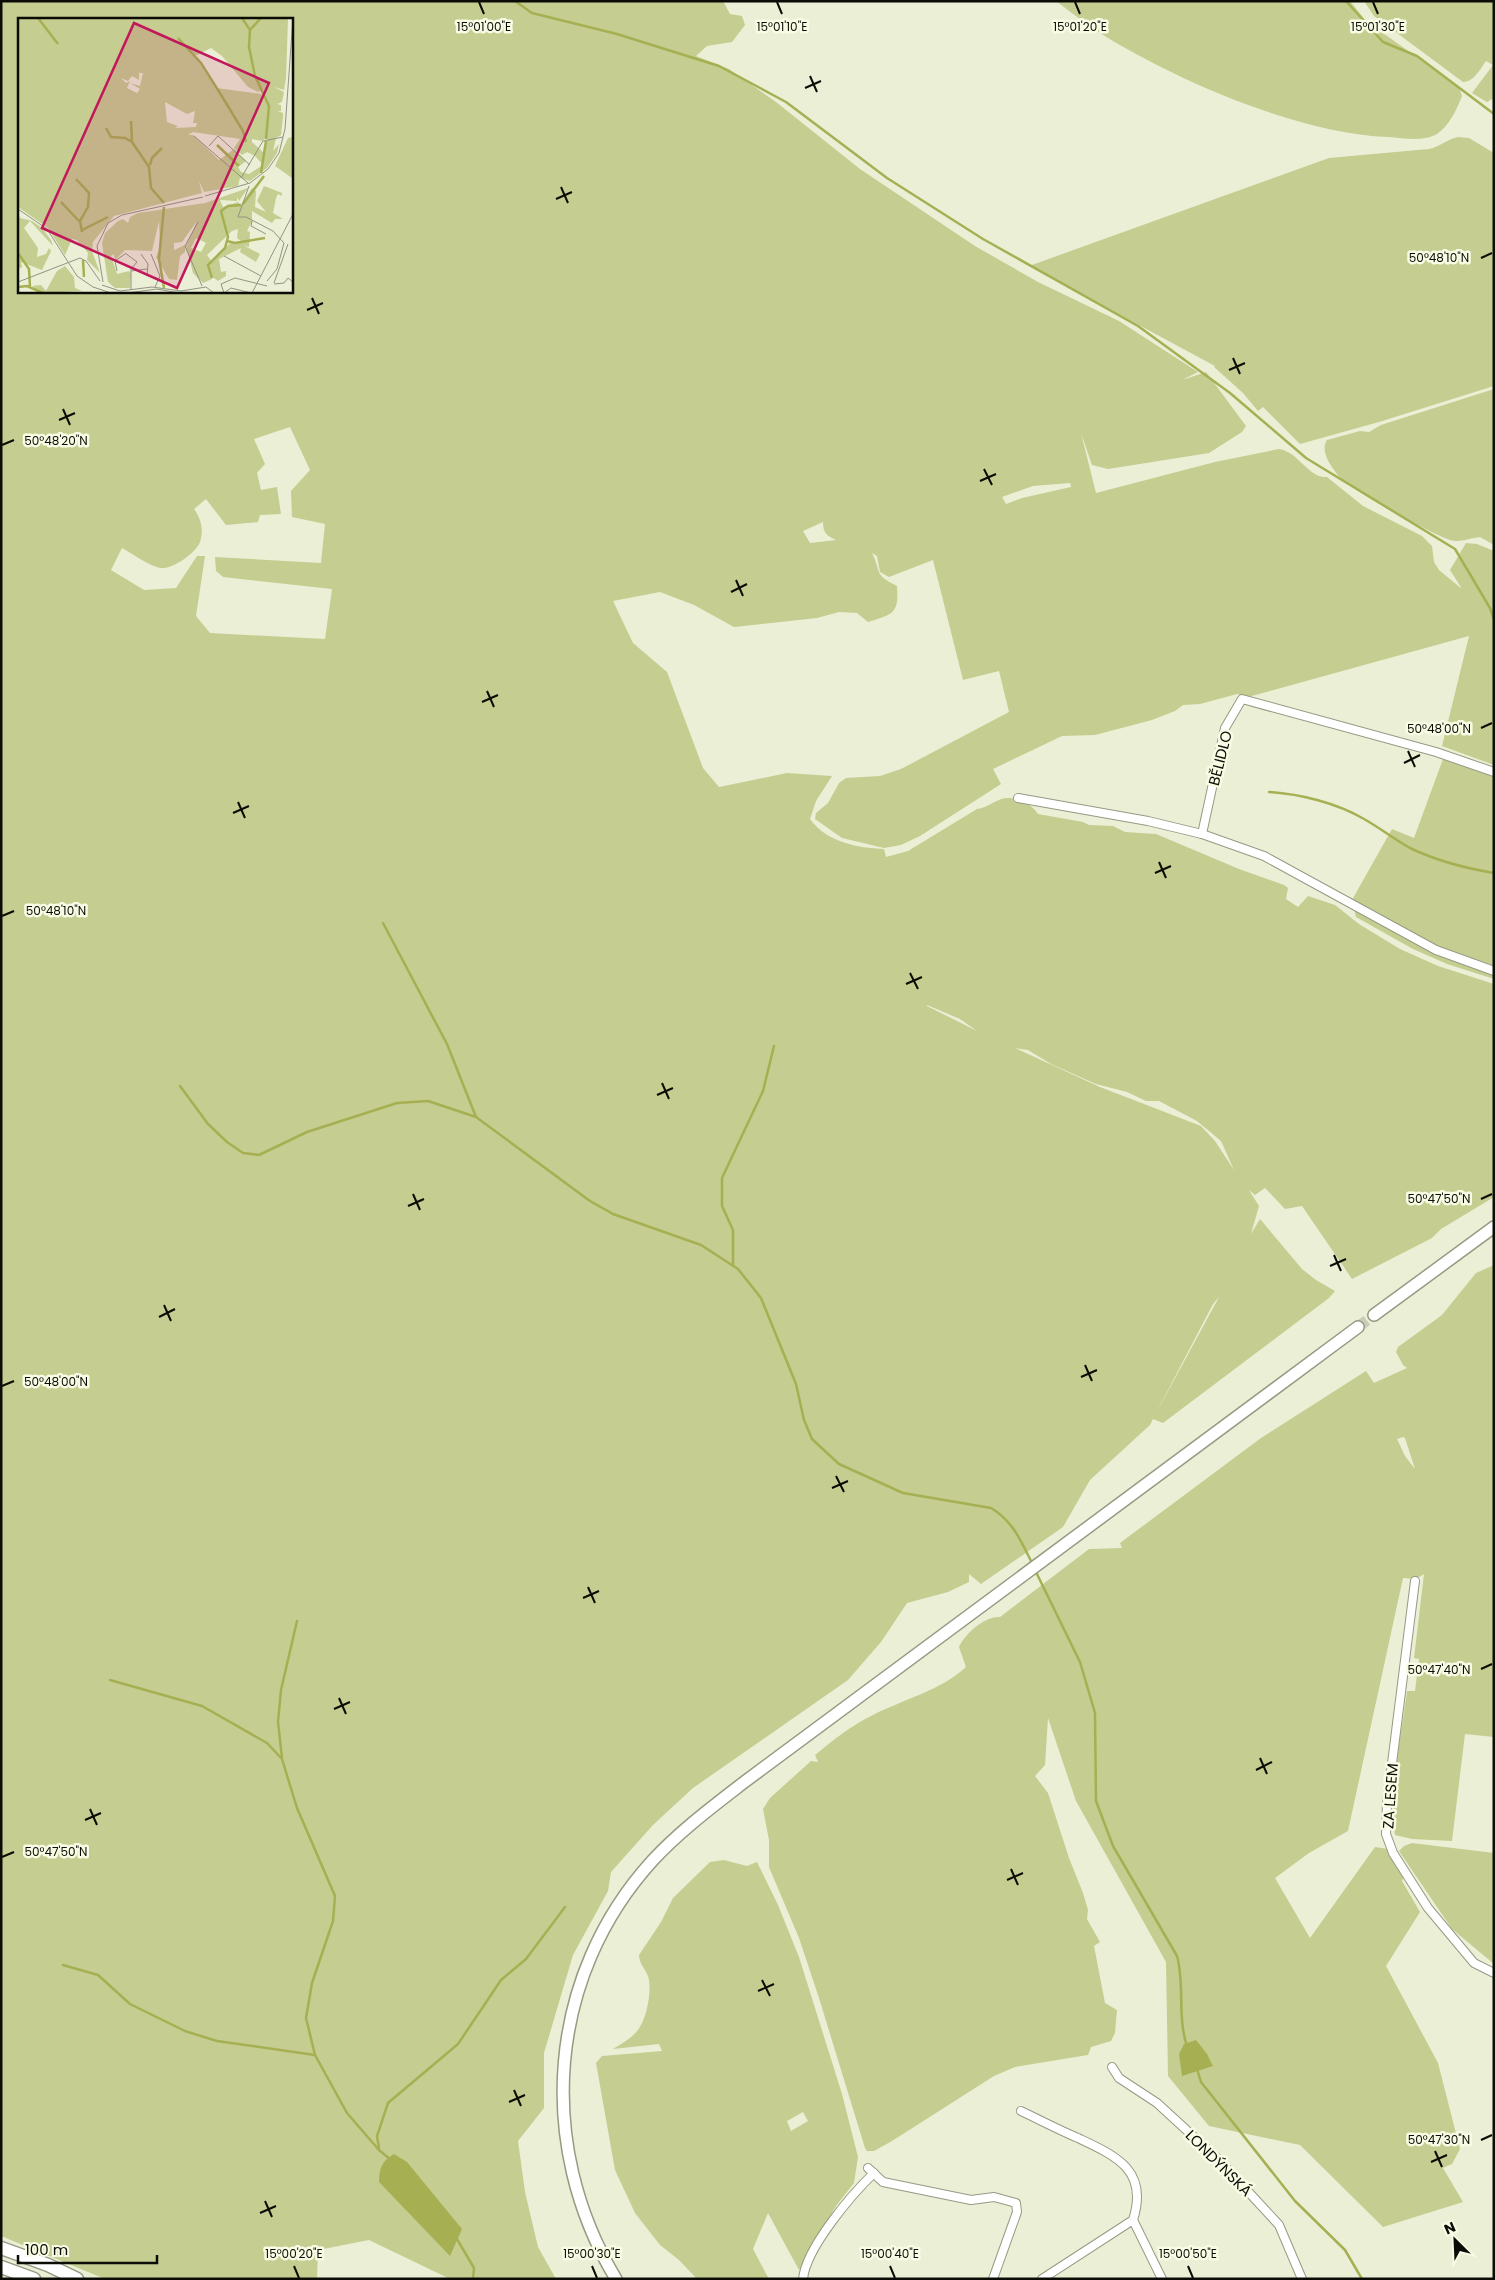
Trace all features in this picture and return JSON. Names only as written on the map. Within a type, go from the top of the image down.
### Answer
[{"type":"highway","points":[[1,2248],[48,2264],[77,2279]]},
{"type":"highway","points":[[1,2268],[34,2279]]},
{"type":"main road","points":[[1374,1315],[1494,1227]]},
{"type":"main road","points":[[616,2279],[585,2219],[567,2151],[564,2121],[564,2067],[571,2013],[590,1958],[623,1897],[653,1860],[687,1827],[922,1649],[1358,1327]]},
{"type":"street","name":"BĚLIDLO","points":[[1202,834],[1225,728],[1242,699],[1436,752],[1494,772]]},
{"type":"street","points":[[1018,798],[1148,821],[1202,834],[1264,856],[1436,950],[1494,971]]},
{"type":"street","name":"ZA LESEM","points":[[1414,1581],[1387,1803],[1386,1834],[1393,1853],[1428,1908],[1474,1962],[1494,1974]]},
{"type":"street","name":"LONDÝNSKÁ","points":[[1112,2067],[1119,2078],[1157,2104],[1218,2159],[1280,2224],[1302,2279]]},
{"type":"street","points":[[1022,2111],[1119,2159],[1133,2178],[1138,2194],[1133,2220],[1162,2279]]},
{"type":"street","points":[[804,2279],[804,2270],[812,2253],[843,2206],[871,2171],[883,2182],[942,2195],[971,2200],[994,2197],[1016,2202],[1017,2212],[993,2279]]},
{"type":"street","points":[[1042,2279],[1133,2220]]},
{"type":"shaded area","points":[[1,1],[723,1],[730,14],[742,16],[745,25],[732,42],[707,46],[696,56],[729,69],[776,102],[860,169],[975,246],[1038,282],[1119,321],[1198,372],[1182,380],[1206,372],[1246,426],[1242,432],[1209,453],[1108,469],[1092,465],[1081,433],[1096,493],[1215,462],[1279,449],[1292,455],[1315,474],[1327,477],[1363,506],[1422,536],[1432,546],[1434,562],[1439,570],[1462,589],[1450,570],[1466,543],[1477,544],[1494,551],[1494,765],[1442,746],[1469,636],[1248,697],[1237,694],[1200,704],[1183,705],[1175,711],[1152,720],[1095,735],[1062,736],[993,769],[1001,784],[920,836],[901,845],[884,848],[842,838],[815,819],[816,813],[828,803],[839,783],[846,778],[880,776],[901,769],[1009,712],[999,671],[963,680],[933,560],[889,577],[880,572],[877,556],[872,553],[881,576],[897,586],[897,602],[893,612],[868,622],[857,613],[839,612],[817,618],[734,627],[694,605],[660,592],[613,601],[633,643],[667,672],[703,768],[719,787],[787,773],[832,776],[816,801],[810,819],[825,833],[843,842],[884,849],[886,857],[908,851],[977,809],[1004,798],[1026,803],[1038,814],[1083,822],[1089,825],[1113,826],[1125,832],[1156,834],[1239,869],[1284,885],[1288,888],[1286,899],[1298,907],[1308,896],[1335,905],[1359,924],[1400,949],[1438,966],[1494,984],[1494,1197],[1441,1229],[1432,1238],[1352,1279],[1302,1206],[1285,1209],[1265,1188],[1255,1195],[1249,1190],[1259,1206],[1251,1234],[1260,1219],[1302,1269],[1335,1291],[1329,1298],[1163,1423],[1153,1419],[1150,1425],[1090,1480],[1063,1527],[981,1584],[969,1574],[969,1582],[948,1592],[907,1603],[881,1642],[848,1680],[693,1788],[653,1825],[611,1872],[608,1891],[573,1955],[544,2053],[544,2108],[518,2141],[525,2192],[538,2247],[556,2279],[450,2279],[369,2240],[318,2250],[317,2279],[105,2279],[1,2236]],"holes":[[[290,427],[310,470],[291,491],[292,517],[325,524],[321,563],[215,557],[216,571],[223,577],[332,589],[325,639],[210,633],[196,616],[205,556],[197,556],[176,588],[144,590],[111,570],[122,548],[160,568],[177,564],[189,556],[198,546],[202,533],[200,520],[194,509],[206,499],[226,525],[258,522],[260,515],[281,514],[277,487],[261,490],[257,473],[265,464],[254,439]],[[1070,483],[1071,487],[1022,498],[1006,504],[1002,497],[1033,486]],[[823,522],[826,534],[836,540],[810,543],[803,531]],[[927,1006],[960,1019],[977,1031]],[[1015,1048],[1028,1050],[1051,1064],[1096,1084],[1127,1092],[1146,1101],[1159,1101],[1197,1121],[1221,1141],[1234,1170],[1215,1141],[1201,1126],[1100,1087]],[[1219,1297],[1154,1417],[1213,1304]]]},
{"type":"shaded area","points":[[1056,1],[1350,1],[1366,21],[1459,87],[1462,96],[1455,112],[1445,127],[1437,134],[1426,138],[1407,139],[1354,133],[1318,126],[1244,103],[1172,72],[1108,38]]},
{"type":"shaded area","points":[[1364,1],[1494,1],[1494,98],[1487,102],[1472,93],[1493,65],[1486,61],[1474,77],[1463,82],[1374,16]]},
{"type":"shaded area","points":[[1458,137],[1469,138],[1494,153],[1494,386],[1379,422],[1300,444],[1263,407],[1258,411],[1243,393],[1215,366],[1029,266],[1329,158],[1429,149]]},
{"type":"shaded area","points":[[1494,389],[1494,545],[1480,537],[1461,541],[1450,540],[1409,520],[1344,481],[1334,470],[1325,453],[1327,440],[1360,431],[1369,432],[1381,425]]},
{"type":"shaded area","points":[[1443,759],[1494,777],[1494,979],[1447,964],[1413,949],[1356,917],[1352,900],[1392,829],[1414,838]]},
{"type":"shaded area","points":[[1494,1265],[1494,1737],[1465,1734],[1452,1841],[1412,1839],[1395,1835],[1393,1803],[1396,1764],[1407,1691],[1415,1691],[1419,1659],[1414,1658],[1424,1574],[1416,1579],[1403,1578],[1348,1831],[1309,1853],[1275,1878],[1310,1938],[1375,1847],[1388,1849],[1404,1876],[1402,1881],[1420,1912],[1386,1966],[1438,2063],[1460,2149],[1452,2164],[1443,2168],[1463,2202],[1383,2227],[1300,2145],[1209,2126],[1168,2076],[1166,1962],[1076,1801],[1048,1718],[1045,1765],[1035,1776],[1048,1793],[1069,1858],[1083,1893],[1088,1910],[1087,1919],[1100,1942],[1094,1946],[1105,2003],[1117,2010],[1115,2033],[1111,2041],[1091,2047],[1088,2055],[1015,2067],[994,2076],[892,2141],[874,2151],[867,2151],[799,1938],[769,1867],[769,1840],[763,1809],[770,1798],[811,1761],[818,1762],[815,1755],[850,1728],[885,1709],[933,1689],[956,1675],[966,1667],[959,1647],[970,1632],[988,1619],[1000,1617],[1089,1549],[1122,1548],[1120,1543],[1261,1438],[1366,1371],[1374,1383],[1407,1368],[1403,1365],[1396,1352],[1398,1347],[1442,1315],[1476,1273]],"holes":[[[1405,1438],[1415,1469],[1405,1456],[1397,1439]]]},
{"type":"shaded area","points":[[1412,1843],[1494,1853],[1494,1964],[1452,1929],[1399,1851],[1404,1846]]},
{"type":"shaded area","points":[[724,1860],[747,1866],[757,1862],[778,1905],[799,1957],[842,2094],[858,2157],[854,2183],[836,2206],[799,2270],[768,2213],[753,2249],[769,2279],[697,2279],[679,2260],[660,2245],[635,2213],[615,2170],[596,2063],[602,2056],[662,2051],[659,2044],[613,2049],[636,2033],[646,2013],[649,1999],[649,1980],[640,1962],[639,1955],[661,1922],[673,1898],[710,1862]],"holes":[[[803,2112],[808,2121],[791,2131],[787,2121]]]},
{"type":"shaded area","points":[[1196,2040],[1207,2054],[1213,2066],[1182,2076],[1179,2054],[1184,2044]]},
{"type":"shaded area","points":[[394,2154],[407,2162],[462,2229],[450,2256],[379,2182],[382,2165]]},
{"type":"waterway","points":[[515,1],[532,13],[617,34],[719,66],[786,102],[887,178],[983,239],[1138,326],[1230,393],[1306,458],[1455,549],[1490,608],[1494,620]]},
{"type":"waterway","points":[[1346,1],[1383,42],[1417,56],[1494,114]]},
{"type":"waterway","points":[[1269,792],[1306,797],[1342,808],[1420,853],[1451,864],[1494,873]]},
{"type":"waterway","points":[[383,923],[447,1044],[476,1117]]},
{"type":"waterway","points":[[733,1265],[733,1230],[722,1206],[722,1178],[763,1091],[774,1046]]},
{"type":"waterway","points":[[180,1086],[208,1124],[227,1142],[243,1153],[259,1155],[307,1132],[397,1103],[428,1101],[476,1117],[590,1201],[613,1214],[701,1245],[738,1269],[761,1298],[796,1384],[804,1420],[812,1439],[839,1464],[903,1493],[991,1508],[1011,1525],[1032,1563]]},
{"type":"waterway","points":[[1035,1570],[1080,1662],[1095,1713],[1096,1801],[1113,1846],[1177,1956],[1181,1978],[1182,2024],[1187,2046]]},
{"type":"waterway","points":[[282,1758],[278,1722],[281,1690],[297,1621]]},
{"type":"waterway","points":[[110,1680],[202,1706],[267,1743],[282,1759],[297,1808],[335,1896],[333,1921],[312,1983],[306,2018],[315,2055],[347,2113],[379,2150],[391,2160]]},
{"type":"waterway","points":[[379,2148],[377,2136],[388,2103],[458,2044],[501,1980],[526,1959],[565,1907]]},
{"type":"waterway","points":[[63,1965],[98,1975],[130,2004],[185,2031],[217,2041],[315,2055]]},
{"type":"waterway","points":[[1197,2069],[1201,2082],[1295,2201],[1345,2250],[1362,2279]]},
{"type":"waterway","points":[[457,2239],[474,2268],[473,2279]]},
{"type":"tunnel","points":[[1358,1327],[1374,1315]]}]
